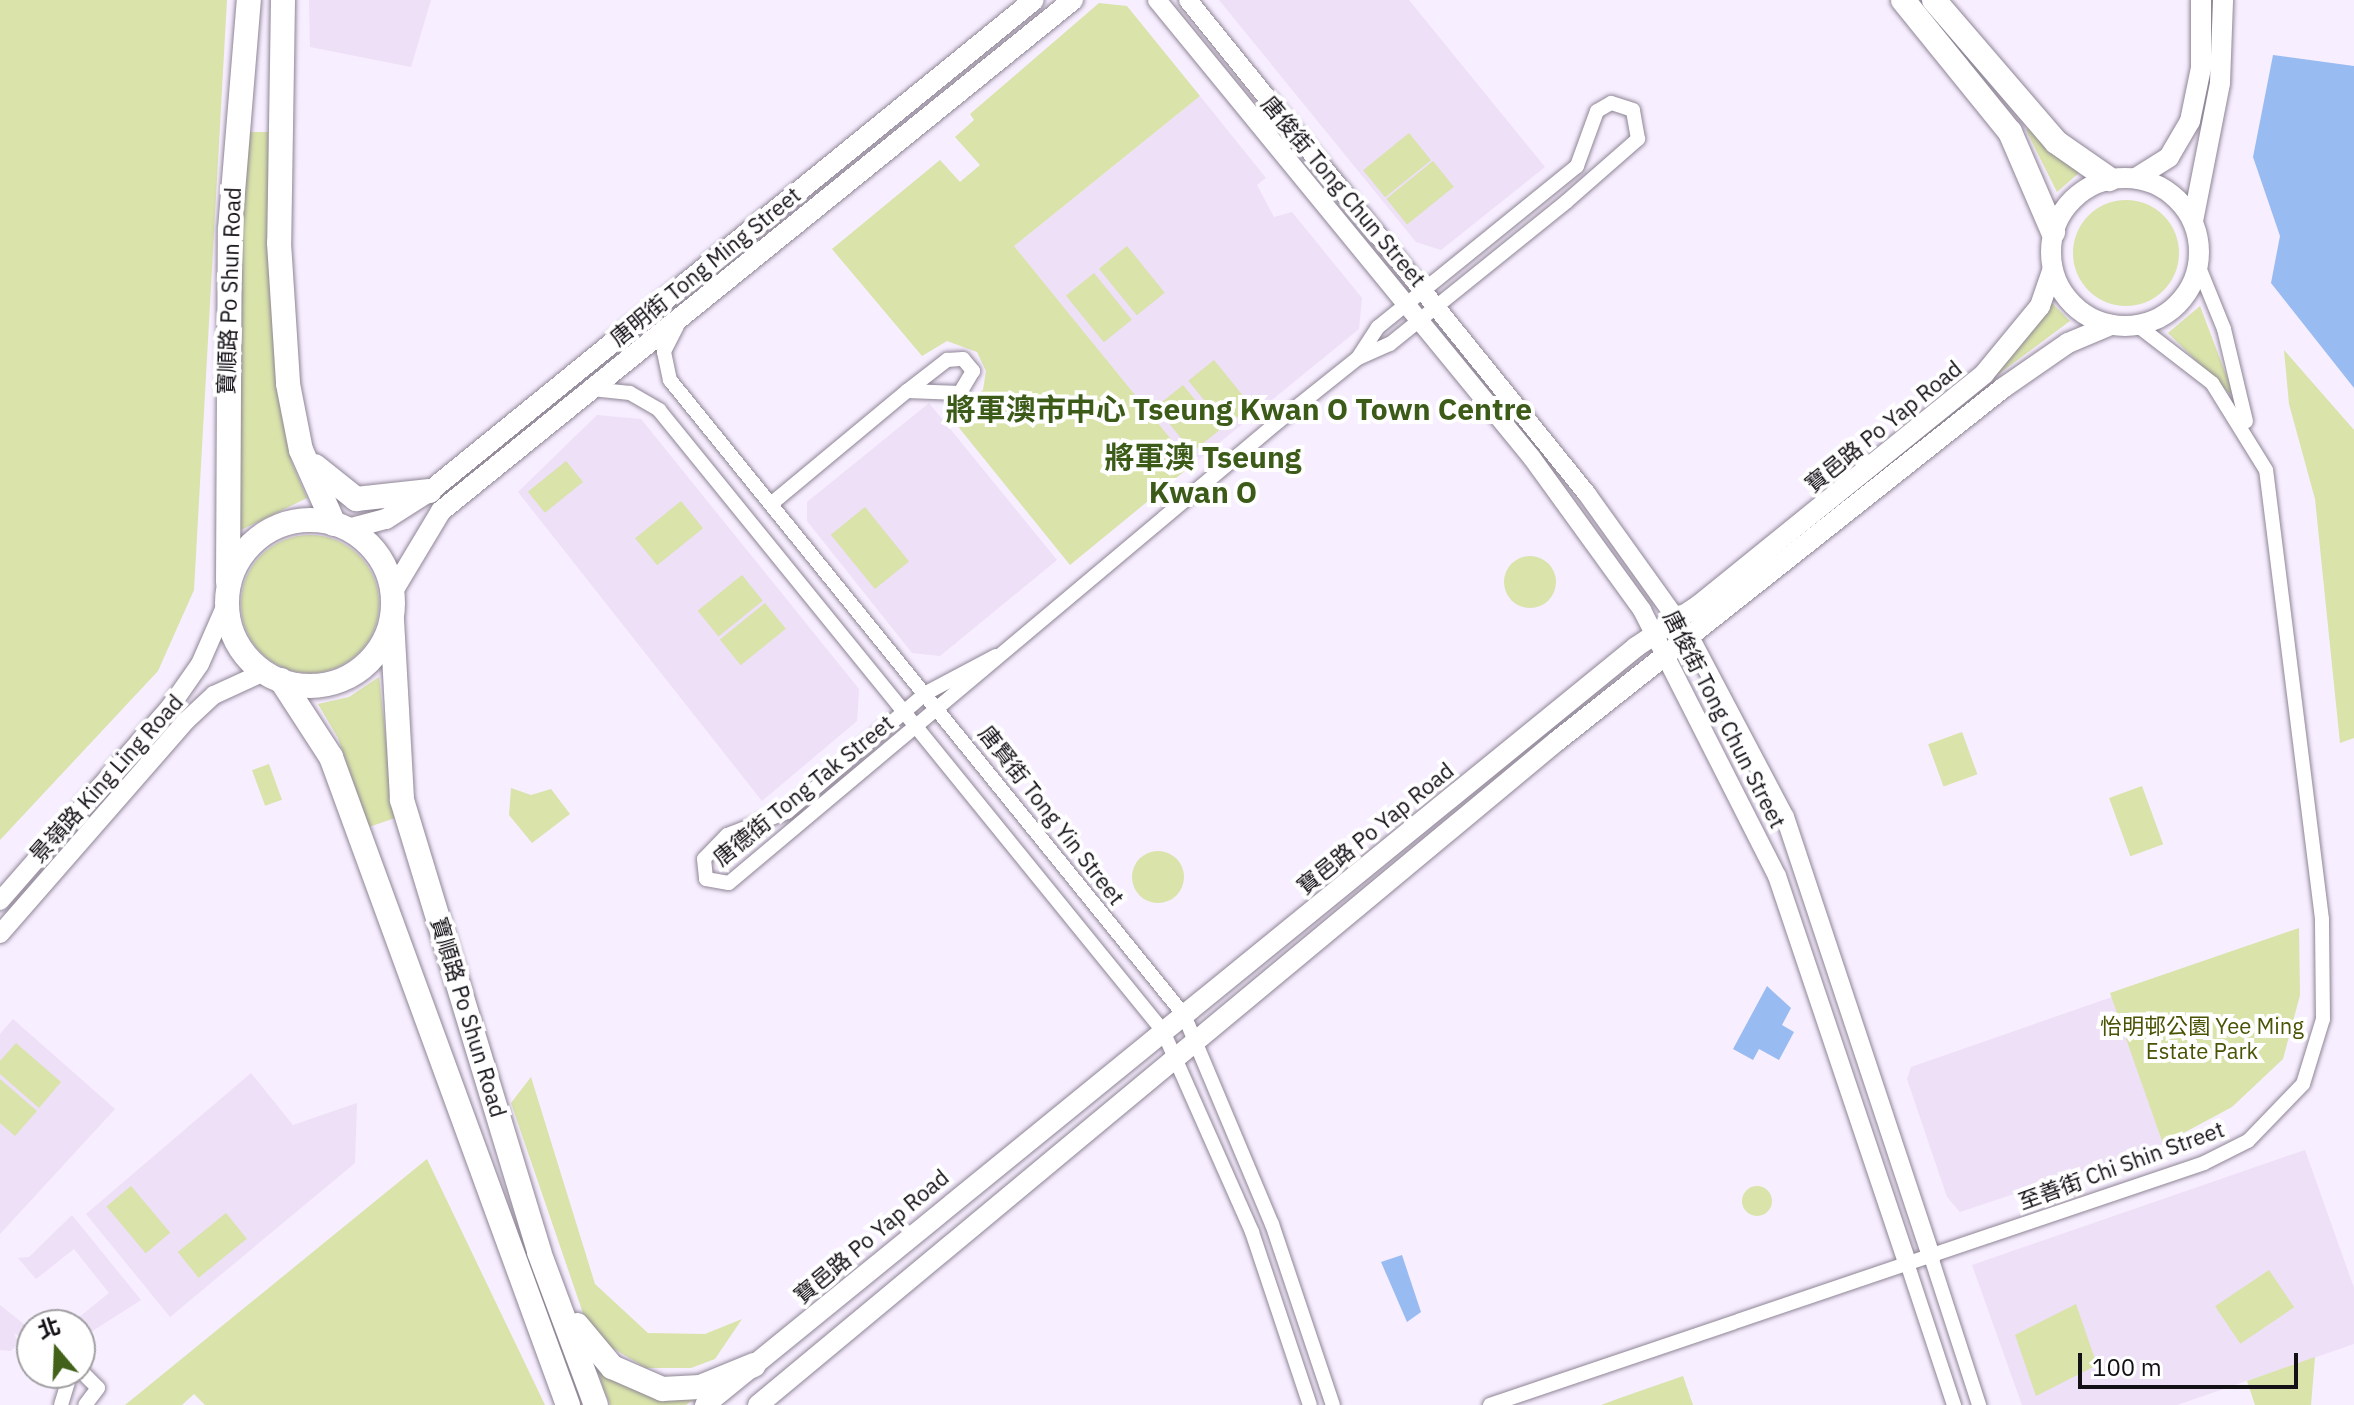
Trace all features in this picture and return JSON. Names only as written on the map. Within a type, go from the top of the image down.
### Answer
[{"type":"main road","name":"寶順路 Po Shun Road","points":[[228,582],[230,229],[249,0]]},
{"type":"main road","points":[[283,0],[279,243],[288,384],[301,450],[341,527],[379,556],[393,591],[392,620],[380,648],[347,677],[318,685],[271,676],[236,643],[225,607],[228,582],[245,550],[267,532],[295,522],[341,527]]},
{"type":"main road","name":"唐明街 Tong Ming Street","points":[[341,527],[386,519],[430,491],[1034,0]]},
{"type":"main road","name":"唐明街 Tong Ming Street","points":[[393,591],[419,538],[441,511],[1073,0]]},
{"type":"main road","points":[[1903,0],[2010,132],[2053,232]]},
{"type":"main road","points":[[1934,0],[2056,142],[2109,179]]},
{"type":"main road","points":[[2136,178],[2169,157],[2190,121],[2201,0]]},
{"type":"main road","points":[[2198,265],[2193,221],[2222,75],[2223,0]]},
{"type":"main road","points":[[2053,232],[2074,198],[2109,179],[2136,178],[2170,192],[2193,221]]},
{"type":"main road","name":"寶邑路 Po Yap Road","points":[[705,1405],[1655,634],[1678,619],[1984,374],[2040,306],[2052,271],[2053,232]]},
{"type":"main road","name":"寶邑路 Po Yap Road","points":[[758,1405],[1197,1044],[1562,737],[1691,639],[2003,388],[2068,343],[2111,325],[2137,325],[2178,304],[2198,265]]},
{"type":"main road","name":"寶邑路 Po Yap Road","points":[[2052,271],[2075,307],[2111,325]]},
{"type":"main road","points":[[301,450],[356,499],[430,491]]},
{"type":"main road","name":"寶順路 Po Shun Road","points":[[392,620],[399,787],[539,1252],[596,1405]]},
{"type":"main road","name":"寶順路 Po Shun Road","points":[[271,676],[331,757],[568,1405]]},
{"type":"main road","points":[[539,1252],[590,1345],[624,1376],[681,1389],[754,1365]]},
{"type":"street","name":"唐俊街 Tong Chun Street","points":[[1157,0],[1532,458],[1655,634],[1747,811],[1790,913],[1954,1405]]},
{"type":"street","name":"唐俊街 Tong Chun Street","points":[[1188,0],[1439,306],[1691,639],[1785,817],[1979,1405]]},
{"type":"street","name":"唐德街 Tong Tak Street","points":[[996,656],[926,693],[787,812],[727,835],[704,859],[706,879],[729,883],[996,656],[1358,358],[1420,321],[1632,146],[1640,131],[1633,110],[1611,103],[1597,111],[1577,166],[1378,327],[1358,358]]},
{"type":"street","name":"至善街 Chi Shin Street","points":[[1490,1405],[2204,1163],[2248,1141],[2303,1084],[2323,1019],[2322,919],[2281,552],[2266,470],[2250,435],[2224,329],[2198,265]]},
{"type":"street","name":"唐賢街 Tong Yin Street","points":[[689,310],[664,352],[670,380],[939,707],[1184,1015],[1272,1224],[1333,1405]]},
{"type":"street","name":"至善街 Chi Shin Street","points":[[2137,325],[2182,354],[2250,435]]},
{"type":"street","name":"唐賢街 Tong Yin Street","points":[[592,389],[630,393],[659,410],[1163,1031],[1252,1232],[1310,1405]]},
{"type":"street","points":[[771,504],[907,391]]},
{"type":"street","name":"景嶺路 King Ling Road","points":[[0,901],[170,707],[200,664],[225,607]]},
{"type":"street","name":"景嶺路 King Ling Road","points":[[0,934],[187,720],[214,695],[271,676]]},
{"type":"street","points":[[1747,811],[1760,820],[1785,817]]},
{"type":"street","points":[[85,1405],[98,1388],[96,1386]]},
{"type":"shaded area","points":[[309,0],[431,0],[411,67],[310,47]]},
{"type":"shaded area","points":[[1219,0],[1409,0],[1545,167],[1441,250],[1416,242]]},
{"type":"shaded area","points":[[1200,96],[1266,178],[1257,185],[1274,217],[1292,212],[1362,298],[1359,329],[1192,465],[1014,246]]},
{"type":"shaded area","points":[[929,403],[1057,560],[940,656],[912,653],[807,521],[807,502]]},
{"type":"shaded area","points":[[597,415],[641,419],[859,689],[857,721],[762,801],[518,492]]},
{"type":"shaded area","points":[[2112,997],[2163,1144],[1960,1212],[1947,1197],[1907,1079],[1911,1067]]},
{"type":"shaded area","points":[[13,1019],[115,1109],[0,1234],[0,1034]]},
{"type":"shaded area","points":[[251,1073],[293,1125],[357,1103],[355,1163],[170,1317],[86,1214]]},
{"type":"shaded area","points":[[2305,1150],[2354,1288],[2354,1344],[2177,1405],[2022,1405],[1972,1265]]},
{"type":"shaded area","points":[[72,1215],[141,1300],[96,1329],[96,1309],[89,1309],[109,1293],[74,1249],[36,1279],[18,1258],[29,1257]]},
{"type":"shaded area","points":[[0,1305],[16,1318],[16,1345],[11,1351],[0,1350]]},
{"type":"green space","points":[[0,0],[227,0],[194,590],[158,671],[0,840]]},
{"type":"green space","points":[[1099,3],[1127,6],[1200,96],[1014,246],[1192,465],[1070,565],[943,408],[963,407],[983,390],[986,371],[977,352],[947,341],[922,356],[832,249],[940,160],[960,182],[980,165],[955,137],[974,120],[970,114]]},
{"type":"green space","points":[[2030,127],[2080,172],[2057,192],[2026,130]]},
{"type":"green space","points":[[244,132],[268,132],[275,372],[292,463],[307,498],[237,532]]},
{"type":"green space","points":[[1409,133],[1431,160],[1385,197],[1363,170]]},
{"type":"green space","points":[[1433,161],[1454,187],[1407,224],[1386,199]]},
{"type":"green space","points":[[2126,200],[2146,204],[2163,216],[2175,233],[2179,253],[2175,273],[2163,290],[2146,302],[2126,306],[2106,302],[2089,290],[2077,273],[2073,253],[2077,233],[2089,216],[2106,204]]},
{"type":"green space","points":[[1127,246],[1165,293],[1137,315],[1099,269]]},
{"type":"green space","points":[[1094,273],[1132,320],[1104,342],[1066,296]]},
{"type":"green space","points":[[2051,302],[2070,321],[1972,394],[2023,342]]},
{"type":"green space","points":[[2200,306],[2233,393],[2230,394],[2168,333]]},
{"type":"green space","points":[[2284,350],[2354,430],[2354,738],[2340,743],[2315,499],[2289,404]]},
{"type":"green space","points":[[1214,360],[1251,406],[1225,427],[1188,381]]},
{"type":"green space","points":[[1183,385],[1220,430],[1192,452],[1156,407]]},
{"type":"green space","points":[[566,461],[583,482],[545,513],[528,492]]},
{"type":"green space","points":[[681,501],[703,528],[657,565],[635,538]]},
{"type":"green space","points":[[865,507],[909,561],[875,589],[831,535]]},
{"type":"green space","points":[[310,535],[336,540],[359,555],[374,578],[379,604],[374,630],[359,653],[336,668],[310,673],[284,668],[261,653],[246,630],[241,604],[246,578],[261,555],[284,540]]},
{"type":"green space","points":[[1530,556],[1548,564],[1556,582],[1548,600],[1530,608],[1512,600],[1504,582],[1512,564]]},
{"type":"green space","points":[[742,575],[763,601],[718,637],[698,611]]},
{"type":"green space","points":[[765,603],[786,629],[741,665],[720,640]]},
{"type":"green space","points":[[379,677],[395,818],[369,827],[338,738],[318,704],[349,697]]},
{"type":"green space","points":[[1962,732],[1977,774],[1944,787],[1928,744]]},
{"type":"green space","points":[[269,764],[282,800],[265,806],[252,770]]},
{"type":"green space","points":[[2142,786],[2163,844],[2130,856],[2109,798]]},
{"type":"green space","points":[[511,788],[531,795],[551,789],[570,814],[532,843],[509,815]]},
{"type":"green space","points":[[1158,851],[1176,859],[1184,877],[1176,895],[1158,903],[1140,895],[1132,877],[1140,859]]},
{"type":"green space","name":"怡明邨公園 Yee Ming Estate Park","points":[[2299,928],[2300,995],[2283,1059],[2232,1107],[2163,1144],[2110,993]]},
{"type":"green space","points":[[16,1043],[61,1082],[39,1108],[0,1074],[0,1061]]},
{"type":"green space","points":[[531,1077],[595,1284],[648,1333],[705,1334],[742,1319],[715,1359],[691,1368],[646,1368],[606,1344],[585,1319],[511,1103]]},
{"type":"green space","points":[[0,1079],[37,1111],[15,1136],[0,1123]]},
{"type":"green space","points":[[427,1159],[545,1405],[205,1405],[194,1394],[182,1405],[125,1405]]},
{"type":"green space","points":[[131,1186],[170,1233],[146,1253],[106,1207]]},
{"type":"green space","points":[[1757,1186],[1768,1190],[1772,1201],[1768,1212],[1757,1216],[1746,1212],[1742,1201],[1746,1190]]},
{"type":"green space","points":[[226,1213],[247,1239],[199,1278],[178,1252]]},
{"type":"green space","points":[[2269,1270],[2294,1307],[2240,1344],[2215,1306]]},
{"type":"green space","points":[[2076,1304],[2097,1365],[2036,1396],[2015,1335]]},
{"type":"green space","points":[[2315,1357],[2311,1405],[2255,1405],[2247,1381]]},
{"type":"green space","points":[[600,1368],[697,1397],[686,1405],[610,1405],[597,1370]]},
{"type":"green space","points":[[1683,1376],[1693,1405],[1601,1405],[1620,1398]]},
{"type":"water","points":[[2273,55],[2354,66],[2354,388],[2271,283],[2280,236],[2253,157]]},
{"type":"water","points":[[1767,986],[1791,1008],[1782,1025],[1794,1032],[1779,1060],[1759,1049],[1753,1060],[1733,1049]]},
{"type":"water","points":[[1402,1255],[1421,1312],[1407,1322],[1381,1262]]},
{"type":"district","name":"將軍澳市中心 Tseung Kwan O Town Centre","points":[[1239,409]]},
{"type":"district","name":"將軍澳 Tseung Kwan O","points":[[1203,474]]}]
